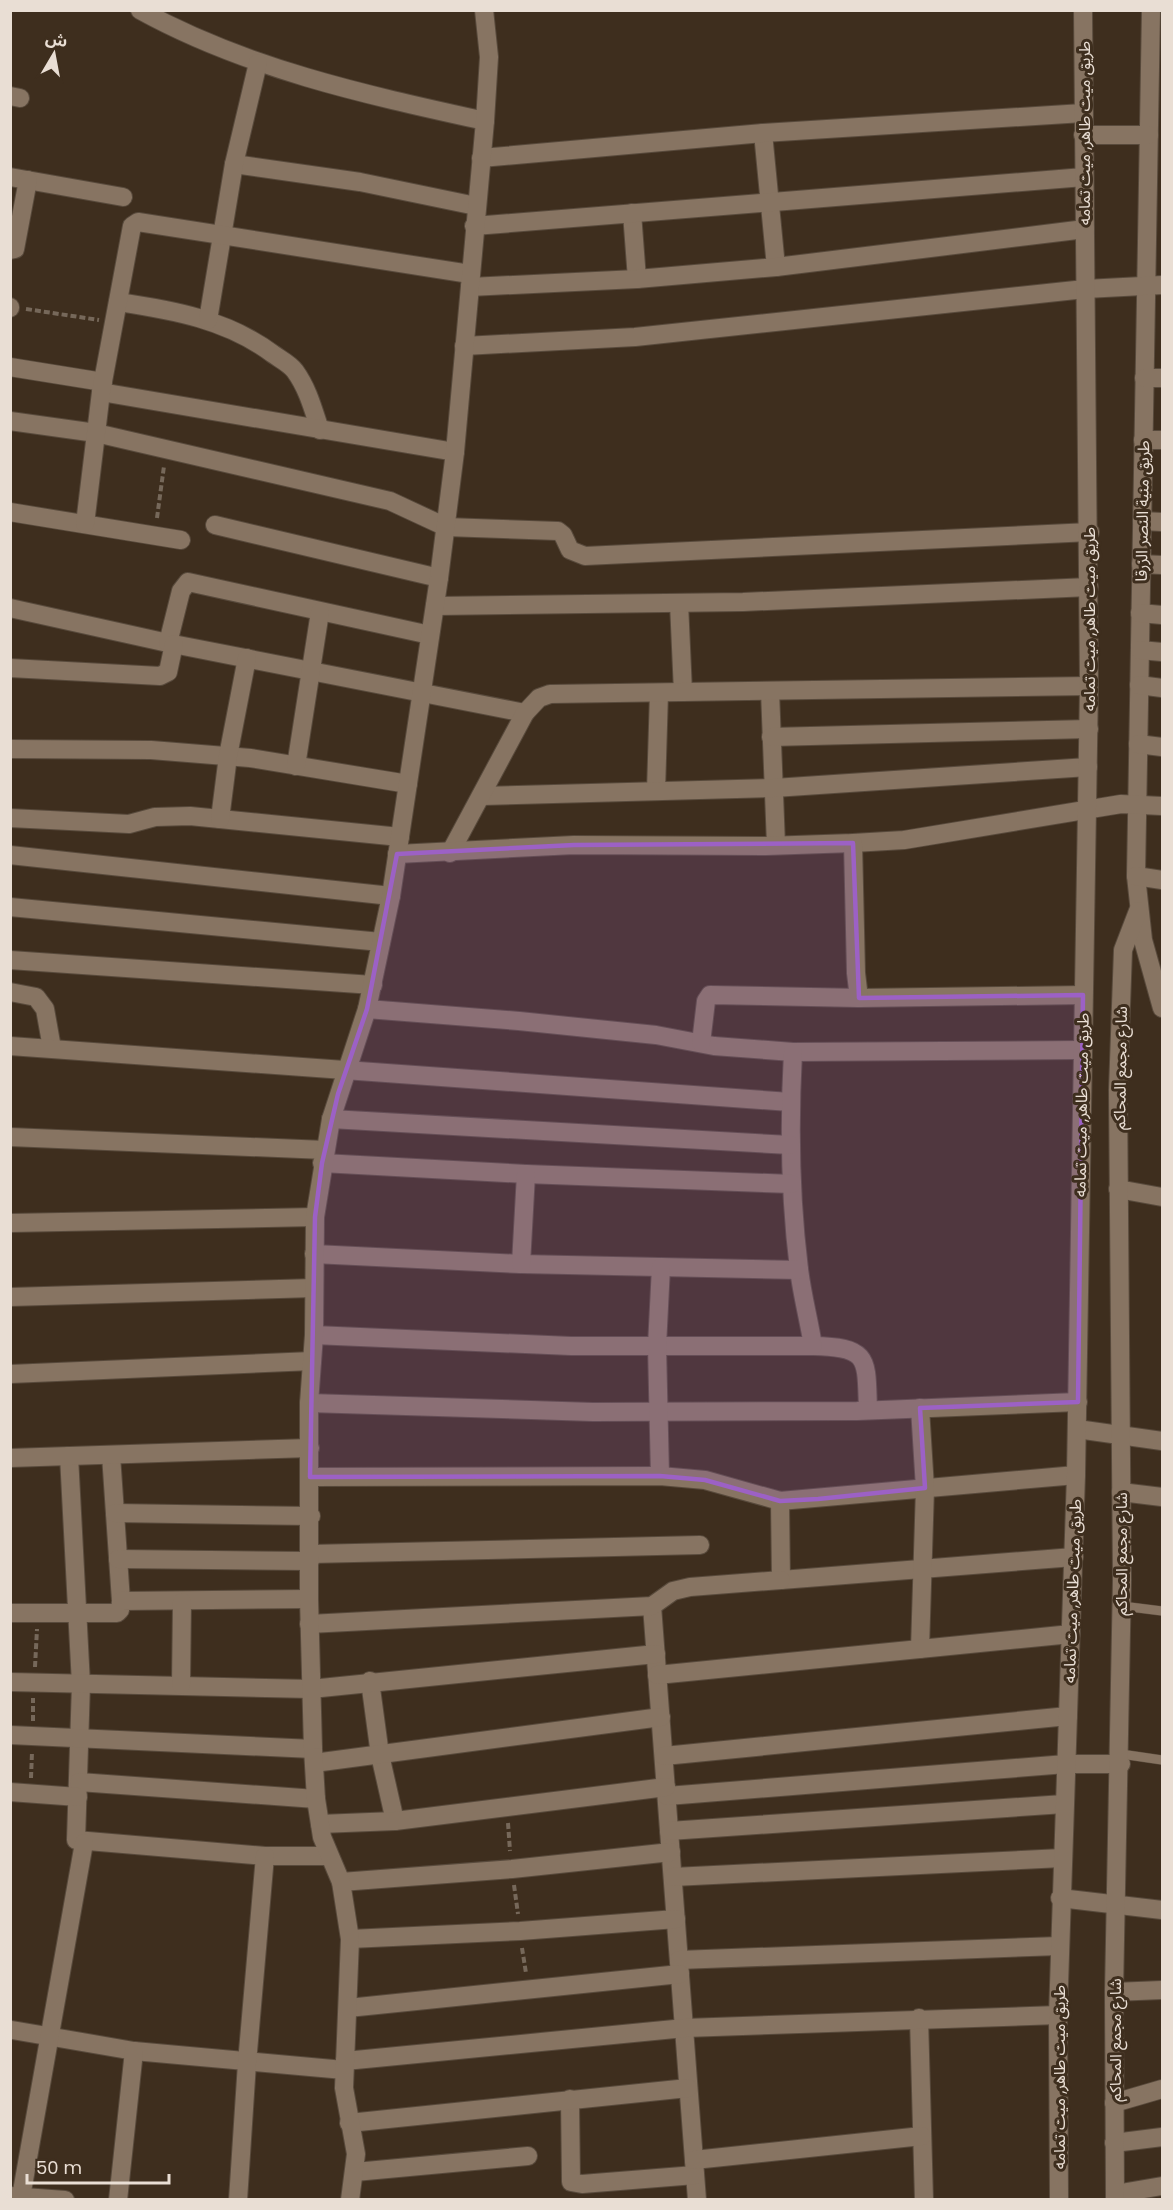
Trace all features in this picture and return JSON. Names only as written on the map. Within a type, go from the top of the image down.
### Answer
[{"type":"street","points":[[140,10],[258,63],[430,110],[486,121]]},
{"type":"street","points":[[350,2199],[356,2154],[349,2123],[345,2066],[350,1939],[341,1882],[329,1857],[320,1824],[313,1756],[309,1624],[309,1403],[314,1335],[315,1217],[323,1156],[331,1119],[344,1072],[367,1009],[391,896],[439,578],[455,452],[474,226],[486,121],[489,57],[484,10]]},
{"type":"street","name":"طريق ميت طاهر, ميت تمامه","points":[[1059,2199],[1059,1946],[1076,1476],[1089,729],[1092,288],[1085,229],[1084,177],[1089,135],[1083,113],[1083,10]]},
{"type":"street","name":"طريق منية النصر الزرقا","points":[[1151,10],[1156,51],[1150,138],[1155,196],[1155,243],[1147,285],[1154,332],[1153,378],[1143,440],[1136,876],[1138,911],[1157,970],[1162,1008]]},
{"type":"street","points":[[208,320],[234,164],[258,63]]},
{"type":"street","points":[[481,158],[763,133],[1083,113]]},
{"type":"street","points":[[763,133],[776,267]]},
{"type":"street","points":[[1089,135],[1150,138]]},
{"type":"street","points":[[234,164],[360,182],[476,206]]},
{"type":"street","points":[[474,226],[1084,177]]},
{"type":"street","points":[[10,250],[15,249],[19,179],[123,197]]},
{"type":"street","points":[[632,213],[637,279]]},
{"type":"street","points":[[85,524],[102,387],[132,226],[138,222],[470,280],[637,279],[776,267],[1085,229]]},
{"type":"street","points":[[464,346],[635,337],[1092,288],[1147,285]]},
{"type":"street","points":[[118,302],[208,320],[260,344],[293,368],[309,394],[320,430]]},
{"type":"street","points":[[10,367],[320,430],[455,452]]},
{"type":"street","points":[[10,421],[96,433],[390,501],[446,527],[558,531],[570,550],[585,556],[1090,532]]},
{"type":"street","points":[[1143,440],[1162,440]]},
{"type":"street","points":[[10,512],[181,540]]},
{"type":"street","points":[[1142,521],[1162,522]]},
{"type":"street","points":[[215,525],[439,578]]},
{"type":"street","points":[[1141,564],[1162,565]]},
{"type":"street","points":[[10,668],[160,676],[168,672],[181,591],[188,582],[430,635]]},
{"type":"street","points":[[435,606],[679,603],[1089,587]]},
{"type":"street","points":[[679,603],[683,692]]},
{"type":"street","points":[[10,608],[171,644],[525,713]]},
{"type":"street","points":[[296,766],[320,612]]},
{"type":"street","points":[[1140,613],[1162,615]]},
{"type":"street","points":[[1140,650],[1162,652]]},
{"type":"street","points":[[220,819],[228,756],[247,658]]},
{"type":"street","points":[[450,853],[525,713],[539,698],[550,694],[1089,686]]},
{"type":"street","points":[[1139,686],[1162,688]]},
{"type":"street","points":[[770,691],[776,845]]},
{"type":"street","points":[[656,791],[659,693]]},
{"type":"street","points":[[771,737],[1089,729]]},
{"type":"street","points":[[1138,744],[1162,747]]},
{"type":"street","points":[[10,749],[151,750],[228,756],[408,784]]},
{"type":"street","points":[[482,796],[774,788],[1088,767]]},
{"type":"street","points":[[10,818],[129,824],[155,817],[190,816],[450,853],[574,845],[776,845],[904,840],[1087,810],[1137,804],[1162,806]]},
{"type":"street","points":[[854,843],[856,973],[859,998]]},
{"type":"street","points":[[10,855],[391,896]]},
{"type":"street","points":[[1136,876],[1162,880]]},
{"type":"street","points":[[10,908],[381,942]]},
{"type":"street","name":"شارع مجمع المحاكم","points":[[1114,2197],[1114,1992],[1121,1759],[1122,1606],[1118,1090],[1124,950],[1138,911]]},
{"type":"street","points":[[10,960],[373,985]]},
{"type":"street","points":[[10,992],[36,997],[45,1009],[52,1048]]},
{"type":"street","points":[[701,1043],[706,1001],[710,995],[859,998],[1083,995]]},
{"type":"street","points":[[367,1009],[519,1021],[793,1052],[1082,1050]]},
{"type":"street","points":[[10,1046],[344,1072],[790,1102]]},
{"type":"street","points":[[793,1052],[790,1102],[792,1184],[799,1270],[813,1346]]},
{"type":"street","points":[[331,1119],[790,1144]]},
{"type":"street","points":[[10,1137],[323,1156],[526,1174],[792,1184]]},
{"type":"street","points":[[521,1264],[526,1174]]},
{"type":"street","points":[[1118,1189],[1162,1197]]},
{"type":"street","points":[[10,1223],[315,1217]]},
{"type":"street","points":[[314,1254],[521,1264],[799,1270]]},
{"type":"street","points":[[660,1476],[657,1346],[661,1267]]},
{"type":"street","points":[[10,1297],[314,1287]]},
{"type":"street","points":[[314,1335],[571,1346],[849,1348],[861,1356],[867,1370],[868,1410]]},
{"type":"street","points":[[10,1374],[312,1361]]},
{"type":"street","points":[[309,1403],[657,1412],[868,1410],[1077,1402]]},
{"type":"street","points":[[920,1408],[925,1488],[920,1649]]},
{"type":"street","points":[[1077,1429],[1162,1441]]},
{"type":"street","points":[[10,1458],[310,1448]]},
{"type":"street","points":[[10,1613],[117,1613],[120,1610],[111,1455]]},
{"type":"street","points":[[69,1456],[81,1684],[76,1840],[265,1856],[329,1857]]},
{"type":"street","points":[[310,1478],[660,1476],[705,1480],[780,1501],[1076,1476]]},
{"type":"street","points":[[1121,1492],[1162,1497]]},
{"type":"street","points":[[780,1501],[781,1580]]},
{"type":"street","points":[[115,1513],[310,1516]]},
{"type":"street","points":[[118,1559],[310,1558],[700,1545]]},
{"type":"street","points":[[309,1624],[652,1606],[673,1591],[690,1587],[1074,1557]]},
{"type":"street","points":[[121,1601],[309,1599]]},
{"type":"street","points":[[181,1685],[182,1602]]},
{"type":"street","points":[[652,1606],[697,2199]]},
{"type":"street","points":[[657,1675],[1071,1634]]},
{"type":"street","points":[[10,1682],[311,1689],[370,1681],[656,1654]]},
{"type":"street","points":[[370,1681],[380,1755],[395,1821]]},
{"type":"street","points":[[663,1756],[1068,1716]]},
{"type":"street","points":[[10,1735],[81,1737],[313,1756],[380,1755],[661,1717]]},
{"type":"street","points":[[320,1824],[395,1821],[507,1807],[666,1792],[1121,1759]]},
{"type":"street","points":[[10,1792],[78,1790],[316,1799]]},
{"type":"street","points":[[669,1832],[1064,1804]]},
{"type":"street","points":[[64,2199],[16,2197],[49,2036],[84,1842]]},
{"type":"street","points":[[341,1882],[512,1869],[671,1852]]},
{"type":"street","points":[[238,2199],[265,1856]]},
{"type":"street","points":[[673,1877],[1062,1858]]},
{"type":"street","points":[[1060,1898],[1162,1910]]},
{"type":"street","points":[[350,1939],[520,1931],[676,1919]]},
{"type":"street","points":[[348,2008],[528,1991],[679,1967],[1059,1946]]},
{"type":"street","points":[[1114,1992],[1162,1990]]},
{"type":"street","points":[[12,2030],[134,2051],[247,2063],[345,2066],[685,2028],[919,2018],[1058,2015]]},
{"type":"street","points":[[919,2018],[924,2199]]},
{"type":"street","points":[[118,2199],[134,2051]]},
{"type":"street","points":[[349,2123],[688,2088]]},
{"type":"street","points":[[1114,2103],[1162,2089]]},
{"type":"street","points":[[570,2099],[570,2182],[582,2184],[922,2136]]},
{"type":"street","points":[[1114,2143],[1162,2137]]},
{"type":"street","points":[[355,2172],[528,2156]]},
{"type":"street","points":[[1114,2197],[1162,2186]]},
{"type":"lane","points":[[1122,1606],[1162,1611]]},
{"type":"lane","points":[[1121,1759],[1162,1760]]},
{"type":"path","points":[[11,307],[115,322]]},
{"type":"path","points":[[154,536],[167,451]]},
{"type":"path","points":[[30,1793],[37,1614]]},
{"type":"path","points":[[507,1807],[512,1869],[528,1991]]},
{"type":"highlighted area","points":[[853,843],[859,998],[1083,995],[1078,1402],[920,1408],[925,1488],[818,1499],[780,1501],[705,1480],[660,1476],[310,1477],[315,1217],[322,1163],[338,1094],[367,1009],[397,854],[574,845]]}]
